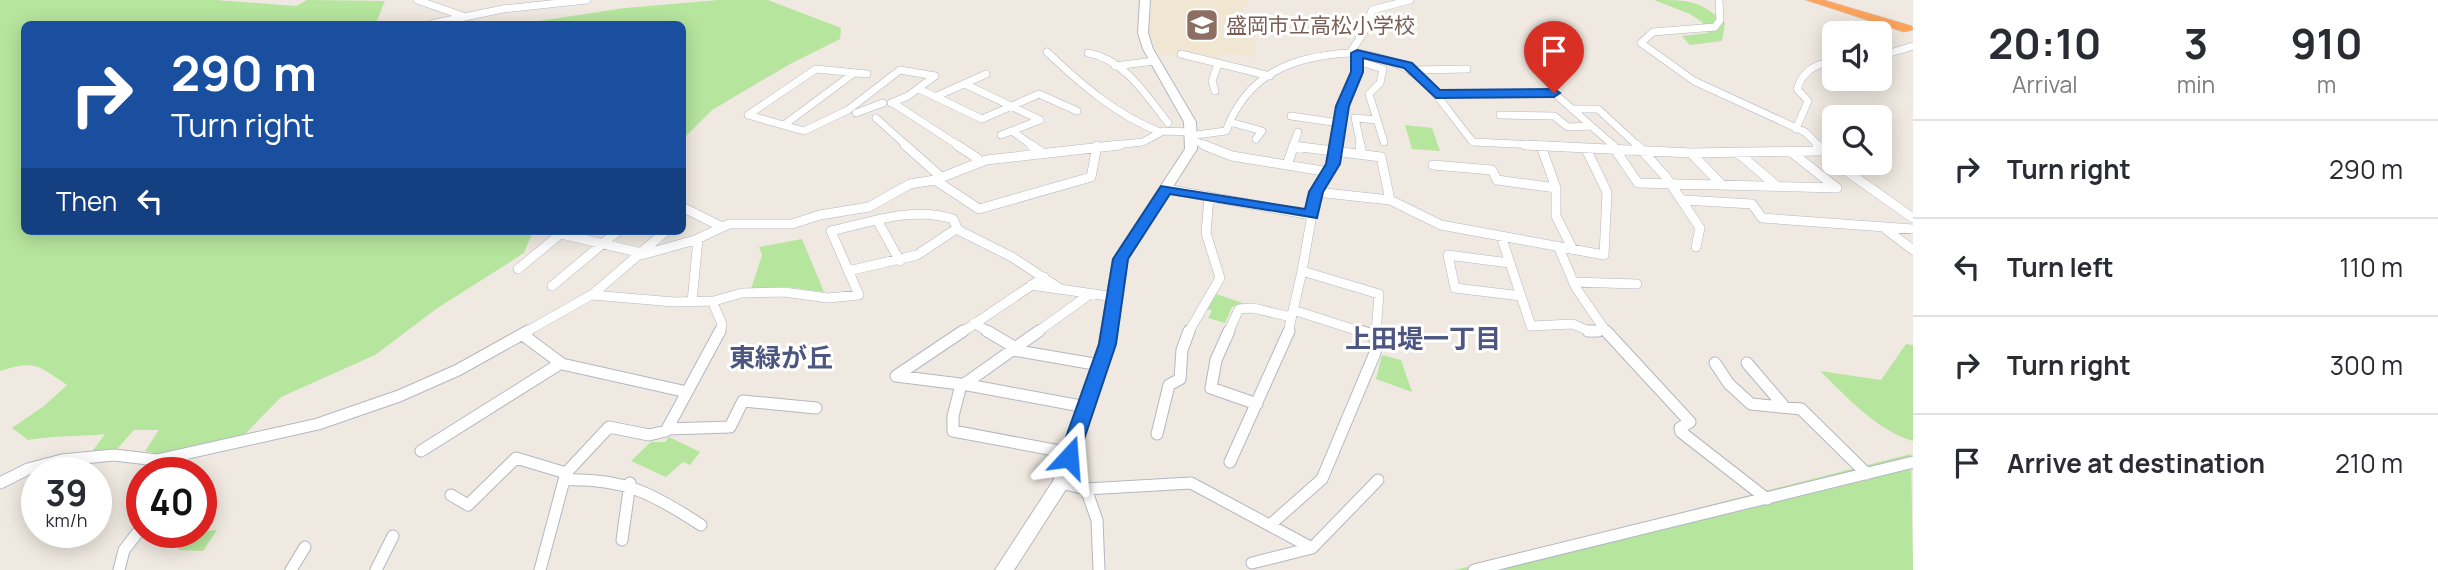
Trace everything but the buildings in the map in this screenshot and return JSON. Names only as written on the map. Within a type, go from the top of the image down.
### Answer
[{"type":"highway","points":[[1812,0],[1910,26]]},
{"type":"highway","points":[[1836,0],[1910,26]]},
{"type":"street","points":[[417,0],[463,16]]},
{"type":"street","points":[[443,21],[587,0]]},
{"type":"street","points":[[1004,570],[1061,483],[1107,344],[1120,259],[1189,155],[1193,136],[1190,122],[1154,61],[1143,33],[1144,0]]},
{"type":"street","points":[[1047,52],[1085,87],[1136,122],[1160,132],[1193,136],[1226,131],[1238,102],[1270,76],[1309,58],[1350,53],[1364,32],[1372,10],[1410,0]]},
{"type":"street","points":[[1719,0],[1720,20],[1715,27],[1692,33],[1653,30],[1643,37],[1641,43],[1694,81],[1813,138],[1822,153]]},
{"type":"street","points":[[1892,52],[1913,46]]},
{"type":"street","points":[[1087,53],[1105,55],[1168,123]]},
{"type":"street","points":[[1230,462],[1287,339],[1316,192],[1329,172],[1339,119],[1351,80],[1357,72],[1357,53],[1415,70],[1467,69]]},
{"type":"street","points":[[1181,54],[1201,55],[1218,64],[1270,76]]},
{"type":"street","points":[[1115,65],[1154,61]]},
{"type":"street","points":[[1358,61],[1383,69],[1380,83],[1369,94],[1384,142]]},
{"type":"street","points":[[1215,91],[1212,81],[1218,64]]},
{"type":"street","points":[[1796,129],[1808,106],[1808,101],[1797,89],[1799,83],[1811,66],[1822,64]]},
{"type":"street","points":[[856,113],[919,89],[935,76],[900,70],[887,77],[848,110],[804,131],[748,115],[816,69],[867,74]]},
{"type":"street","points":[[1415,70],[1473,142],[1586,149],[1643,148],[1691,153],[1819,151]]},
{"type":"street","points":[[784,125],[854,73]]},
{"type":"street","points":[[935,97],[986,74]]},
{"type":"street","points":[[965,84],[1040,120],[1001,135]]},
{"type":"street","points":[[919,89],[982,119],[1039,94],[1077,111]]},
{"type":"street","points":[[1436,94],[1554,93],[1615,147],[1638,183],[1837,188],[1791,152]]},
{"type":"street","points":[[888,103],[976,158]]},
{"type":"street","points":[[1572,109],[1598,109],[1643,148],[1674,184],[1700,228],[1696,247]]},
{"type":"street","points":[[1500,115],[1554,116],[1568,127],[1591,126]]},
{"type":"street","points":[[1291,117],[1376,120]]},
{"type":"street","points":[[876,118],[938,178],[979,209],[1091,177],[1097,146]]},
{"type":"street","points":[[1355,118],[1362,154]]},
{"type":"street","points":[[1230,122],[1262,131],[1256,139]]},
{"type":"street","points":[[1012,131],[1042,153]]},
{"type":"street","points":[[572,235],[641,254],[698,239],[720,226],[742,223],[799,223],[820,215],[869,207],[910,184],[938,178],[986,160],[1143,142],[1160,132]]},
{"type":"street","points":[[1287,165],[1298,132]]},
{"type":"street","points":[[1193,136],[1232,156],[1329,172]]},
{"type":"street","points":[[1293,146],[1381,157],[1390,200]]},
{"type":"street","points":[[1541,146],[1556,188],[1556,216],[1573,250]]},
{"type":"street","points":[[1316,192],[1390,200],[1441,225],[1604,255],[1607,192],[1586,149]]},
{"type":"street","points":[[1691,153],[1722,185]]},
{"type":"street","points":[[1738,153],[1778,187]]},
{"type":"street","points":[[1433,165],[1492,170],[1497,180],[1556,188]]},
{"type":"street","points":[[1852,175],[1913,218]]},
{"type":"street","points":[[1166,189],[1311,215]]},
{"type":"street","points":[[1157,434],[1168,385],[1180,379],[1178,359],[1182,340],[1220,278],[1206,233],[1209,197]]},
{"type":"street","points":[[1684,200],[1752,204],[1762,218],[1913,229]]},
{"type":"street","points":[[1897,207],[1913,206]]},
{"type":"street","points":[[686,212],[720,226]]},
{"type":"street","points":[[592,295],[712,302],[745,293],[796,292],[828,298],[859,295],[831,231],[914,215],[941,214],[956,221],[958,230],[1044,277],[1062,290]]},
{"type":"street","points":[[878,222],[900,261]]},
{"type":"street","points":[[1884,228],[1913,250]]},
{"type":"street","points":[[849,271],[917,255],[958,230]]},
{"type":"street","points":[[518,269],[558,235]]},
{"type":"street","points":[[552,286],[613,235]]},
{"type":"street","points":[[0,483],[25,469],[84,459],[132,455],[157,460],[185,454],[318,424],[398,396],[458,370],[592,295],[662,235]]},
{"type":"street","points":[[1501,236],[1531,326],[1573,324],[1591,332],[1603,330]]},
{"type":"street","points":[[692,302],[698,239]]},
{"type":"street","points":[[1559,246],[1559,256],[1603,330],[1690,422],[1680,428],[1681,432],[1767,499]]},
{"type":"street","points":[[1509,263],[1448,255],[1455,288],[1521,296]]},
{"type":"street","points":[[1270,525],[1322,479],[1375,353],[1378,294],[1302,271]]},
{"type":"street","points":[[1044,277],[896,376],[1086,407]]},
{"type":"street","points":[[1573,282],[1637,284]]},
{"type":"street","points":[[1031,285],[1115,297]]},
{"type":"street","points":[[1070,453],[953,431],[953,416],[962,385],[1090,294]]},
{"type":"street","points":[[540,570],[565,476],[610,427],[649,435],[660,435],[667,429],[720,332],[722,324],[712,302]]},
{"type":"street","points":[[1257,404],[1211,388],[1216,360],[1240,309],[1253,308],[1292,314],[1376,336]]},
{"type":"street","points":[[974,323],[1015,349],[1100,365]]},
{"type":"street","points":[[523,334],[561,363],[687,392]]},
{"type":"street","points":[[923,358],[931,381]]},
{"type":"street","points":[[421,451],[561,363]]},
{"type":"street","points":[[1715,363],[1729,384],[1751,404],[1783,405],[1801,409],[1867,474]]},
{"type":"street","points":[[1746,363],[1783,405]]},
{"type":"street","points":[[667,429],[730,427],[743,401],[816,408]]},
{"type":"street","points":[[451,495],[468,505],[516,458],[565,476],[630,483],[647,490],[701,525]]},
{"type":"street","points":[[1475,570],[1913,461]]},
{"type":"street","points":[[1252,563],[1312,548],[1378,480]]},
{"type":"street","points":[[622,540],[630,483]]},
{"type":"street","points":[[1061,483],[1086,489],[1191,483],[1312,548]]},
{"type":"street","points":[[1086,489],[1097,520],[1099,570]]},
{"type":"street","points":[[376,570],[393,537]]},
{"type":"street","points":[[119,570],[126,547]]},
{"type":"street","points":[[291,570],[305,547]]},
{"type":"shaded area","name":"盛岡市立高松小学校","points":[[1153,0],[1249,0],[1241,14],[1254,18],[1256,57],[1219,53],[1221,62],[1214,61],[1209,55],[1186,53],[1182,49],[1182,56],[1159,54],[1149,31]]},
{"type":"green space","points":[[0,0],[216,0],[296,6],[307,0],[385,1],[377,21],[21,21],[21,235],[531,235],[524,253],[436,309],[375,355],[281,397],[244,435],[163,455],[145,451],[159,430],[134,430],[116,450],[91,453],[105,434],[28,440],[12,428],[44,406],[67,385],[36,366],[0,371]]},
{"type":"green space","points":[[719,0],[768,0],[841,28],[840,39],[790,64],[712,110],[686,136],[686,21],[539,21],[625,8]]},
{"type":"green space","points":[[1654,0],[1685,1],[1708,10],[1725,23],[1722,41],[1690,45],[1682,36],[1708,33],[1702,22],[1690,14]]},
{"type":"green space","points":[[1405,125],[1432,128],[1440,151],[1412,149]]},
{"type":"green space","points":[[802,239],[824,292],[788,287],[751,289],[762,255],[759,247]]},
{"type":"green space","points":[[1216,294],[1243,303],[1232,307],[1225,323],[1208,318],[1212,311],[1207,309]]},
{"type":"green space","points":[[1906,344],[1913,345],[1913,441],[1874,421],[1820,371],[1881,380]]},
{"type":"green space","points":[[1382,355],[1401,360],[1412,392],[1376,379]]},
{"type":"green space","points":[[669,437],[700,452],[690,465],[683,462],[666,477],[631,461],[651,442],[665,442]]},
{"type":"green space","points":[[1911,454],[1913,570],[1455,570]]},
{"type":"green space","points":[[179,548],[205,548],[203,551],[178,550]]},
{"type":"place","name":"盛岡市立高松小学校","points":[[1202,25]]},
{"type":"district","name":"上田堤一丁目","points":[[1423,338]]},
{"type":"district","name":"東緑が丘","points":[[781,357]]},
{"type":"route","points":[[1069,457],[1107,344],[1120,259],[1166,189],[1311,215],[1316,192],[1333,164],[1343,106],[1351,80],[1357,72],[1357,53],[1408,66],[1415,70],[1436,94],[1554,93]]}]
